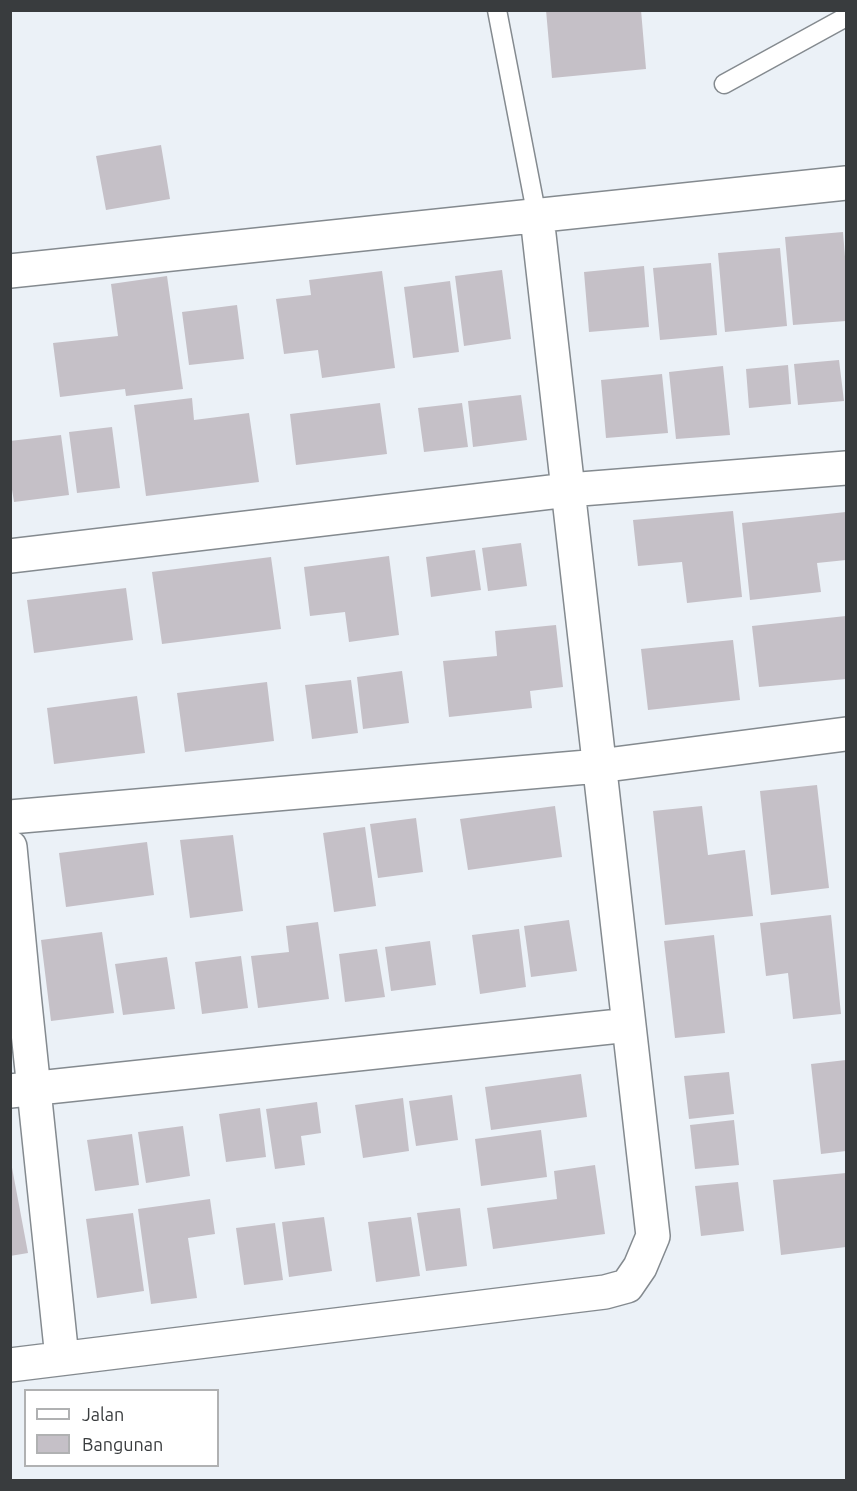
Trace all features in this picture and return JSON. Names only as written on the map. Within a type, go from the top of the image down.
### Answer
[{"type":"street","points":[[10,271],[846,183]]},
{"type":"street","points":[[10,1365],[605,1292],[627,1286],[640,1267],[653,1236],[537,217]]},
{"type":"street","points":[[10,556],[568,490],[846,468]]},
{"type":"street","points":[[10,818],[599,766],[846,734]]},
{"type":"street","points":[[10,847],[22,1090],[62,1359]]},
{"type":"street","points":[[22,1090],[629,1025]]},
{"type":"lane","points":[[497,10],[537,217]]},
{"type":"lane","points":[[724,84],[846,17]]},
{"type":"building","points":[[546,10],[641,10],[646,69],[552,78]]},
{"type":"building","points":[[161,145],[170,199],[106,210],[96,156]]},
{"type":"building","points":[[843,232],[846,321],[793,325],[785,237]]},
{"type":"building","points":[[780,248],[787,326],[725,332],[718,253]]},
{"type":"building","points":[[711,263],[717,335],[660,340],[653,268]]},
{"type":"building","points":[[644,266],[649,327],[589,332],[584,272]]},
{"type":"building","points":[[502,270],[511,339],[464,346],[455,276]]},
{"type":"building","points":[[382,271],[395,368],[322,378],[318,350],[284,354],[276,299],[311,295],[309,280]]},
{"type":"building","points":[[167,276],[183,389],[126,396],[125,389],[60,397],[53,343],[118,336],[111,284]]},
{"type":"building","points":[[450,281],[459,352],[413,358],[404,287]]},
{"type":"building","points":[[237,305],[244,359],[189,365],[182,312]]},
{"type":"building","points":[[839,360],[844,401],[798,405],[794,364]]},
{"type":"building","points":[[788,365],[791,404],[749,408],[746,369]]},
{"type":"building","points":[[723,366],[730,435],[676,439],[669,372]]},
{"type":"building","points":[[662,374],[668,433],[606,438],[601,380]]},
{"type":"building","points":[[521,395],[527,440],[473,447],[468,401]]},
{"type":"building","points":[[192,398],[194,420],[249,413],[259,482],[146,496],[134,405]]},
{"type":"building","points":[[380,403],[387,454],[296,465],[290,414]]},
{"type":"building","points":[[462,403],[468,447],[424,452],[418,408]]},
{"type":"building","points":[[112,427],[120,488],[77,493],[69,432]]},
{"type":"building","points":[[61,435],[69,495],[14,502],[10,477],[10,441]]},
{"type":"building","points":[[733,511],[742,597],[687,603],[682,562],[638,566],[633,520]]},
{"type":"building","points":[[846,512],[846,560],[817,563],[821,592],[750,600],[742,523]]},
{"type":"building","points":[[521,543],[527,586],[488,591],[482,548]]},
{"type":"building","points":[[475,550],[481,590],[431,597],[426,557]]},
{"type":"building","points":[[389,556],[399,635],[349,642],[345,612],[310,616],[304,567]]},
{"type":"building","points":[[271,557],[281,629],[162,644],[152,572]]},
{"type":"building","points":[[126,588],[133,640],[34,653],[27,600]]},
{"type":"building","points":[[846,616],[846,679],[759,687],[752,626]]},
{"type":"building","points":[[556,625],[563,687],[530,691],[532,708],[449,717],[443,661],[497,656],[495,631]]},
{"type":"building","points":[[733,640],[740,700],[648,710],[641,649]]},
{"type":"building","points":[[402,671],[409,723],[363,729],[357,677]]},
{"type":"building","points":[[351,680],[358,733],[312,739],[305,685]]},
{"type":"building","points":[[267,682],[274,741],[185,752],[177,693]]},
{"type":"building","points":[[137,696],[145,753],[54,764],[47,708]]},
{"type":"building","points":[[817,785],[829,888],[771,895],[760,791]]},
{"type":"building","points":[[555,806],[562,857],[468,870],[460,819]]},
{"type":"building","points":[[702,806],[708,855],[745,850],[753,916],[665,925],[653,811]]},
{"type":"building","points":[[416,818],[423,872],[378,878],[370,824]]},
{"type":"building","points":[[365,827],[376,906],[334,912],[323,833]]},
{"type":"building","points":[[233,835],[243,911],[190,918],[180,840]]},
{"type":"building","points":[[147,842],[154,895],[66,907],[59,853]]},
{"type":"building","points":[[831,915],[841,1014],[793,1019],[788,973],[766,976],[760,923]]},
{"type":"building","points":[[569,920],[577,971],[531,977],[524,926]]},
{"type":"building","points":[[318,922],[329,999],[258,1008],[251,956],[289,952],[286,926]]},
{"type":"building","points":[[519,929],[526,987],[480,994],[472,935]]},
{"type":"building","points":[[102,932],[114,1013],[51,1021],[41,940]]},
{"type":"building","points":[[714,935],[725,1033],[675,1038],[664,941]]},
{"type":"building","points":[[430,941],[436,985],[391,991],[385,947]]},
{"type":"building","points":[[377,949],[385,997],[345,1002],[339,954]]},
{"type":"building","points":[[241,956],[248,1008],[202,1014],[195,962]]},
{"type":"building","points":[[167,957],[175,1009],[123,1015],[115,964]]},
{"type":"building","points":[[846,1060],[846,1151],[821,1154],[811,1064]]},
{"type":"building","points":[[729,1072],[734,1114],[689,1119],[684,1076]]},
{"type":"building","points":[[581,1074],[587,1117],[491,1130],[485,1087]]},
{"type":"building","points":[[452,1095],[458,1140],[416,1146],[409,1101]]},
{"type":"building","points":[[403,1098],[409,1151],[363,1158],[355,1105]]},
{"type":"building","points":[[317,1102],[321,1133],[301,1136],[305,1165],[275,1169],[266,1109]]},
{"type":"building","points":[[260,1108],[266,1157],[226,1162],[219,1114]]},
{"type":"building","points":[[734,1120],[739,1165],[695,1169],[690,1125]]},
{"type":"building","points":[[183,1126],[190,1176],[146,1183],[138,1132]]},
{"type":"building","points":[[541,1130],[547,1177],[481,1186],[475,1139]]},
{"type":"building","points":[[132,1134],[139,1185],[95,1191],[87,1140]]},
{"type":"building","points":[[10,1157],[28,1253],[10,1256]]},
{"type":"building","points":[[595,1165],[605,1234],[493,1249],[487,1208],[557,1199],[554,1171]]},
{"type":"building","points":[[846,1173],[846,1247],[781,1255],[773,1180]]},
{"type":"building","points":[[738,1182],[744,1231],[701,1236],[695,1186]]},
{"type":"building","points":[[210,1199],[215,1234],[188,1238],[197,1298],[151,1304],[138,1209]]},
{"type":"building","points":[[460,1208],[467,1266],[426,1271],[417,1213]]},
{"type":"building","points":[[133,1213],[144,1291],[97,1298],[86,1219]]},
{"type":"building","points":[[324,1217],[332,1271],[289,1277],[282,1222]]},
{"type":"building","points":[[411,1217],[420,1276],[376,1282],[368,1222]]},
{"type":"building","points":[[275,1223],[283,1280],[244,1285],[236,1228]]}]
